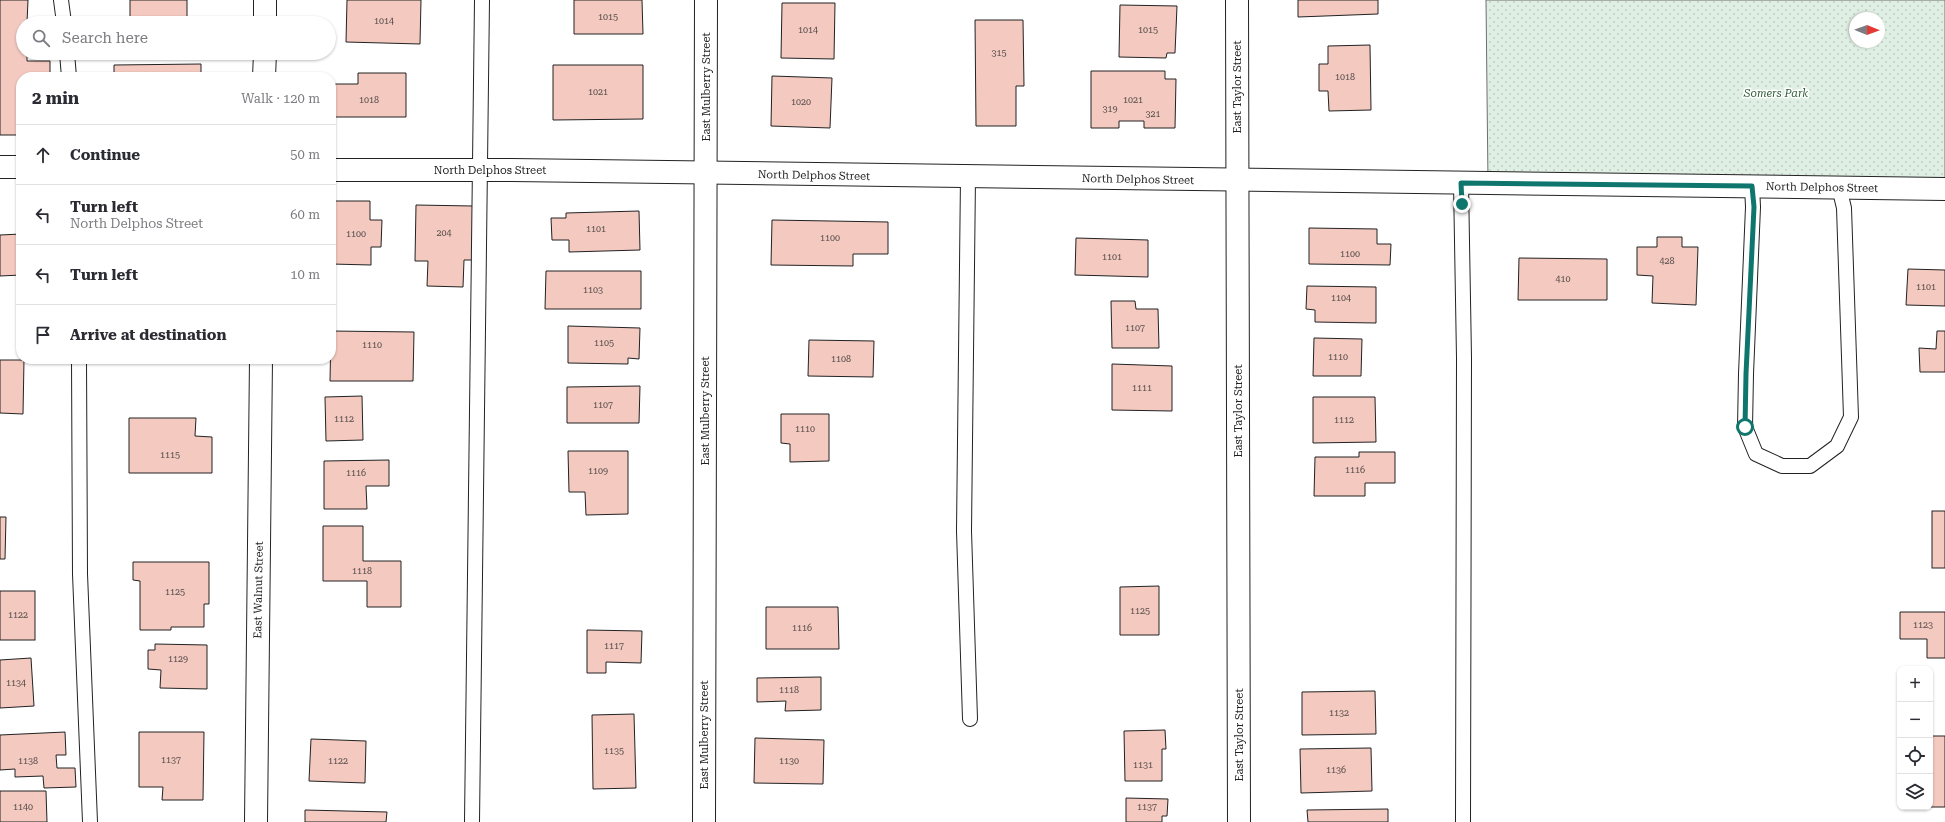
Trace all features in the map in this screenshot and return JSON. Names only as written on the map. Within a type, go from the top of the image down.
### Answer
[{"type":"street","points":[[265,0],[265,16]]},
{"type":"street","name":"East Mulberry Street","points":[[704,822],[706,0]]},
{"type":"street","name":"East Taylor Street","points":[[1237,0],[1239,822]]},
{"type":"street","points":[[264,60],[264,72]]},
{"type":"street","points":[[0,167],[16,167]]},
{"type":"street","name":"North Delphos Street","points":[[336,170],[481,170],[1945,189]]},
{"type":"street","name":"East Walnut Street","points":[[256,822],[261,364]]},
{"type":"lane","points":[[61,0],[63,16]]},
{"type":"lane","points":[[472,822],[482,0]]},
{"type":"lane","points":[[68,60],[69,72]]},
{"type":"lane","points":[[968,177],[964,531],[970,719]]},
{"type":"lane","points":[[1461,183],[1464,358],[1463,822]]},
{"type":"lane","points":[[1752,186],[1754,207],[1745,427],[1756,454],[1782,466],[1810,466],[1838,446],[1851,417],[1844,208],[1839,187]]},
{"type":"lane","points":[[79,364],[80,574],[90,822]]},
{"type":"green space","name":"Somers Park","points":[[1486,0],[1945,0],[1945,189],[1488,183]]},
{"type":"building","points":[[0,0],[28,0],[27,16],[16,16],[16,60],[50,61],[50,72],[16,72],[16,135],[0,135]]},
{"type":"building","points":[[130,0],[187,0],[187,16],[130,16]]},
{"type":"building","points":[[347,0],[421,0],[420,44],[346,42]]},
{"type":"building","points":[[574,0],[642,0],[643,34],[574,34]]},
{"type":"building","points":[[1298,0],[1378,0],[1378,14],[1298,17]]},
{"type":"building","points":[[782,3],[835,3],[834,59],[781,58]]},
{"type":"building","points":[[1120,5],[1177,6],[1175,53],[1167,53],[1166,58],[1119,57]]},
{"type":"building","points":[[975,20],[1023,20],[1024,86],[1016,86],[1016,126],[976,126]]},
{"type":"building","points":[[1370,45],[1371,110],[1329,111],[1328,91],[1319,91],[1319,64],[1328,64],[1328,46]]},
{"type":"building","points":[[201,64],[201,72],[114,72],[114,65]]},
{"type":"building","points":[[553,65],[643,65],[643,119],[553,120]]},
{"type":"building","points":[[1091,71],[1165,71],[1165,79],[1176,79],[1175,128],[1144,128],[1144,121],[1119,121],[1119,128],[1091,128]]},
{"type":"building","points":[[358,73],[406,73],[406,117],[336,117],[336,84],[358,84]]},
{"type":"building","points":[[772,76],[832,78],[830,128],[771,126]]},
{"type":"building","points":[[336,201],[370,201],[370,220],[382,220],[381,247],[371,247],[371,265],[336,264]]},
{"type":"building","points":[[416,205],[473,206],[472,260],[464,260],[463,287],[427,286],[428,261],[415,261]]},
{"type":"building","points":[[639,211],[640,250],[569,252],[569,240],[552,240],[551,218],[566,218],[566,213]]},
{"type":"building","points":[[772,220],[888,222],[888,254],[853,254],[853,266],[771,265]]},
{"type":"building","points":[[1309,228],[1377,229],[1377,244],[1391,244],[1390,265],[1309,264]]},
{"type":"building","points":[[16,234],[16,275],[0,276],[0,235]]},
{"type":"building","points":[[1657,237],[1682,237],[1682,247],[1698,247],[1696,305],[1652,303],[1653,276],[1637,275],[1637,247],[1657,247]]},
{"type":"building","points":[[1076,238],[1148,240],[1148,277],[1075,275]]},
{"type":"building","points":[[1519,258],[1607,259],[1607,300],[1518,300]]},
{"type":"building","points":[[1908,269],[1945,270],[1945,306],[1906,305]]},
{"type":"building","points":[[546,271],[641,271],[641,309],[545,309]]},
{"type":"building","points":[[1307,286],[1376,287],[1376,323],[1315,322],[1315,310],[1306,309]]},
{"type":"building","points":[[1111,301],[1135,301],[1136,309],[1158,309],[1159,348],[1112,348]]},
{"type":"building","points":[[568,326],[640,328],[639,359],[628,358],[628,364],[568,363]]},
{"type":"building","points":[[336,331],[414,332],[413,381],[330,381],[330,364],[336,364]]},
{"type":"building","points":[[1937,331],[1945,331],[1945,372],[1920,372],[1919,348],[1936,349]]},
{"type":"building","points":[[1314,338],[1362,339],[1361,376],[1313,376]]},
{"type":"building","points":[[809,340],[874,341],[873,377],[808,376]]},
{"type":"building","points":[[0,360],[16,360],[16,364],[24,364],[23,414],[0,413]]},
{"type":"building","points":[[1112,364],[1172,366],[1172,411],[1112,410]]},
{"type":"building","points":[[640,386],[639,423],[567,423],[567,387]]},
{"type":"building","points":[[362,396],[363,440],[326,441],[325,397]]},
{"type":"building","points":[[1313,397],[1375,397],[1376,442],[1313,443]]},
{"type":"building","points":[[781,414],[829,414],[829,461],[790,462],[790,444],[781,443]]},
{"type":"building","points":[[129,418],[196,418],[195,436],[212,437],[212,473],[129,473]]},
{"type":"building","points":[[568,451],[628,451],[628,514],[586,515],[585,492],[569,492]]},
{"type":"building","points":[[1359,452],[1395,452],[1395,483],[1365,483],[1365,496],[1314,496],[1315,457],[1359,457]]},
{"type":"building","points":[[389,460],[389,486],[366,486],[367,509],[324,509],[324,461]]},
{"type":"building","points":[[1932,511],[1945,511],[1945,568],[1932,568]]},
{"type":"building","points":[[0,517],[6,517],[5,559],[0,559]]},
{"type":"building","points":[[323,526],[363,526],[363,561],[401,561],[401,607],[367,607],[367,581],[323,581]]},
{"type":"building","points":[[133,562],[209,562],[209,604],[204,604],[204,627],[171,627],[171,630],[140,630],[140,581],[133,580]]},
{"type":"building","points":[[1159,586],[1159,635],[1120,635],[1120,587]]},
{"type":"building","points":[[0,591],[35,591],[35,640],[0,640]]},
{"type":"building","points":[[766,607],[838,607],[839,649],[766,649]]},
{"type":"building","points":[[1900,612],[1945,612],[1945,658],[1927,658],[1927,639],[1900,639]]},
{"type":"building","points":[[587,630],[642,631],[641,663],[606,662],[606,673],[587,673]]},
{"type":"building","points":[[155,644],[207,645],[207,689],[160,688],[161,670],[148,669],[148,650],[155,650]]},
{"type":"building","points":[[31,658],[34,706],[0,708],[0,660]]},
{"type":"building","points":[[821,677],[821,710],[785,711],[786,701],[757,702],[757,678]]},
{"type":"building","points":[[1375,691],[1376,734],[1302,735],[1302,692]]},
{"type":"building","points":[[634,714],[636,788],[593,789],[592,715]]},
{"type":"building","points":[[1165,730],[1166,749],[1162,749],[1162,781],[1125,781],[1124,731]]},
{"type":"building","points":[[65,732],[66,755],[56,755],[57,768],[75,768],[76,787],[44,788],[43,776],[15,777],[15,769],[0,770],[0,735]]},
{"type":"building","points":[[139,732],[204,732],[203,800],[162,800],[163,787],[139,787]]},
{"type":"building","points":[[1933,736],[1945,736],[1945,807],[1933,807]]},
{"type":"building","points":[[755,738],[824,740],[823,784],[754,783]]},
{"type":"building","points":[[311,739],[366,741],[365,783],[309,781]]},
{"type":"building","points":[[1371,748],[1372,791],[1301,793],[1300,749]]},
{"type":"building","points":[[0,791],[46,791],[47,822],[0,822]]},
{"type":"building","points":[[1126,798],[1168,799],[1167,816],[1162,816],[1162,822],[1126,822]]},
{"type":"building","points":[[1388,809],[1388,822],[1308,822],[1307,810]]},
{"type":"building","points":[[305,810],[387,812],[386,822],[305,822]]},
{"type":"route","points":[[1462,204],[1461,183],[1752,186],[1754,207],[1745,427]]}]
